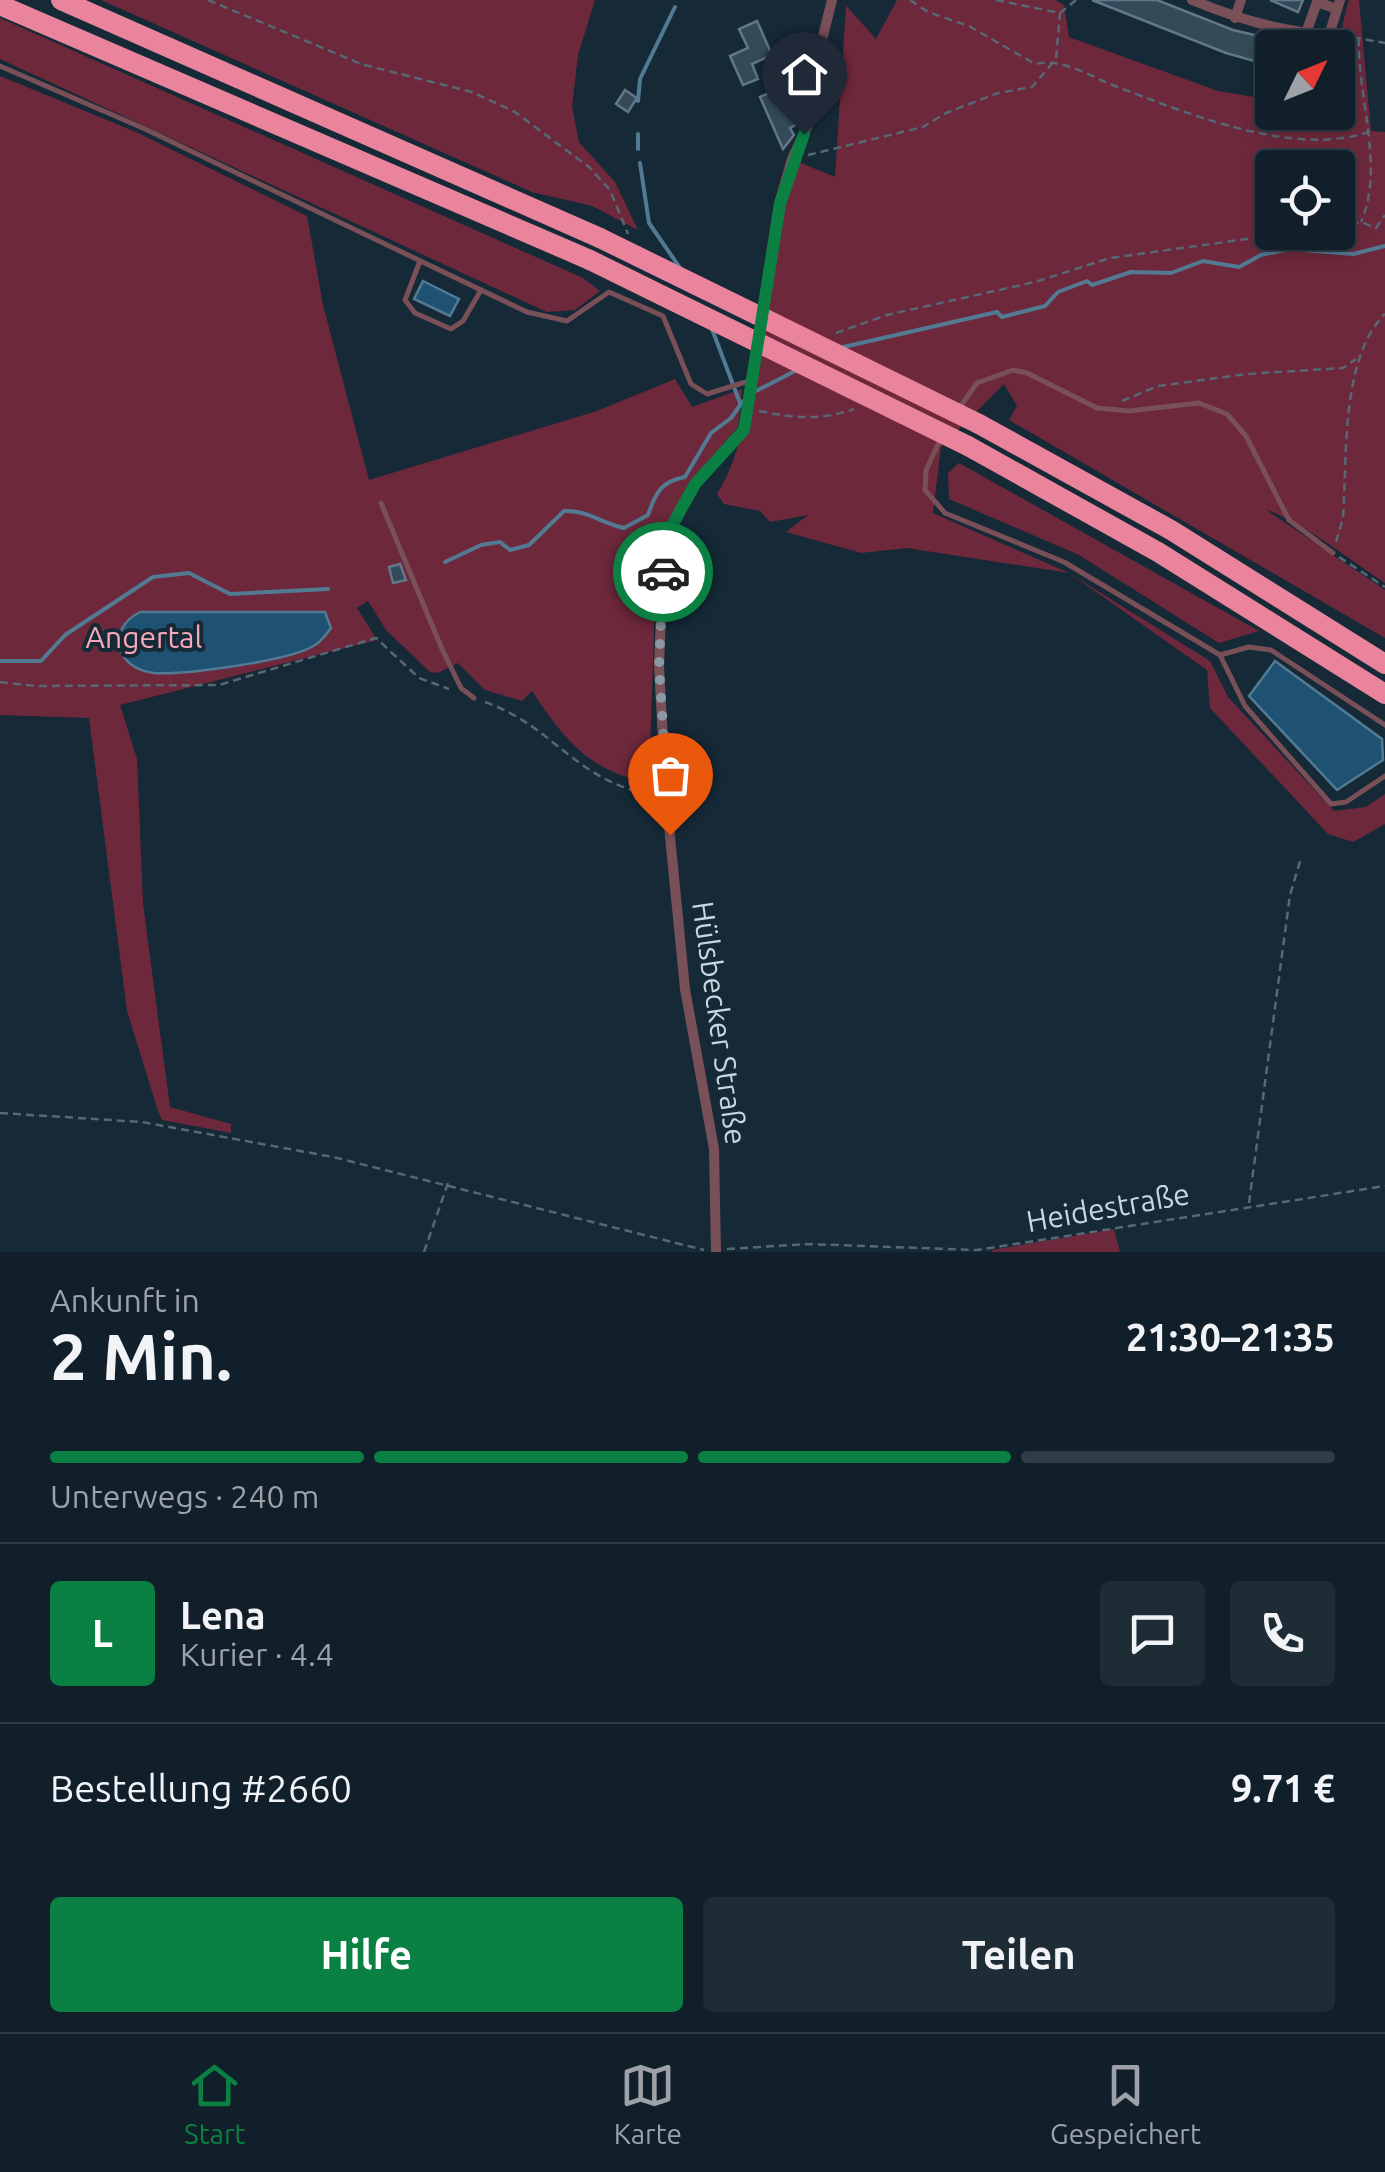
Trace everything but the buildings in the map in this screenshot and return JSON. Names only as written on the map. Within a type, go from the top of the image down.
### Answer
[{"type":"highway","points":[[62,0],[600,238],[979,424],[1171,530],[1385,664]]},
{"type":"highway","points":[[0,6],[590,260],[968,446],[1158,552],[1385,694]]},
{"type":"street","name":"Hülsbecker Straße","points":[[716,1251],[714,1148],[685,988],[666,796],[659,666],[664,540],[695,484],[744,430],[747,381],[780,204],[792,160],[816,108],[816,64],[832,0]]},
{"type":"street","points":[[1192,0],[1235,18],[1292,30]]},
{"type":"street","points":[[1235,18],[1241,0]]},
{"type":"street","points":[[1307,30],[1317,2],[1339,5],[1330,30]]},
{"type":"lane","points":[[0,66],[481,290],[560,322],[585,312],[609,292],[663,316],[692,384],[706,394],[747,381]]},
{"type":"lane","points":[[420,261],[405,300],[415,314],[451,329],[463,321],[481,290]]},
{"type":"lane","points":[[952,418],[978,383],[1013,370],[1028,372],[1087,405],[1110,411],[1199,403],[1227,414],[1246,436],[1289,520],[1334,552]]},
{"type":"lane","points":[[946,430],[926,470],[925,490],[944,513],[1064,562],[1220,656],[1245,706],[1331,804],[1346,802],[1385,776]]},
{"type":"lane","points":[[381,504],[442,649],[461,688],[474,698]]},
{"type":"lane","points":[[1220,656],[1249,647],[1271,650],[1385,725]]},
{"type":"path","points":[[208,0],[361,64],[472,92],[515,112],[589,167],[610,190],[632,244]]},
{"type":"path","points":[[910,0],[1035,64],[1056,60],[1102,81],[1232,126],[1346,141],[1371,131]]},
{"type":"path","points":[[996,0],[1060,13]]},
{"type":"path","points":[[792,160],[924,127],[998,93],[1032,87],[1056,60],[1060,13],[1076,0]]},
{"type":"path","points":[[1355,37],[1385,43]]},
{"type":"path","points":[[1359,38],[1359,72],[1374,152],[1369,208],[1361,222]]},
{"type":"path","points":[[1355,223],[1376,228],[1385,216]]},
{"type":"path","points":[[829,336],[887,314],[1035,282],[1110,258],[1255,238]]},
{"type":"path","points":[[1385,314],[1370,328],[1357,358],[1343,518],[1334,552],[1385,587]]},
{"type":"path","points":[[1110,411],[1116,404],[1158,386],[1247,374],[1342,368],[1357,358]]},
{"type":"path","points":[[0,682],[34,686],[219,685],[262,676],[376,638],[419,678],[532,724],[594,776],[666,796]]},
{"type":"path","points":[[1249,1204],[1290,895],[1300,858]]},
{"type":"path","name":"Heidestraße","points":[[0,1113],[142,1122],[448,1183],[575,1221],[716,1251],[806,1244],[977,1250],[1249,1204],[1385,1186]]},
{"type":"path","points":[[424,1252],[448,1183]]},
{"type":"green space","points":[[101,0],[595,0],[578,55],[572,107],[579,142],[615,182],[638,230],[592,206],[532,192]]},
{"type":"green space","points":[[841,0],[876,39],[897,0],[1055,0],[1064,5],[1069,37],[1218,91],[1255,97],[1255,130],[1355,130],[1355,30],[1342,30],[1349,0],[1359,0],[1371,131],[1385,132],[1385,583],[1313,533],[1265,509],[1385,590],[1385,638],[1009,420],[1017,406],[1004,384],[941,447],[933,513],[1069,573],[907,548],[861,553],[786,532],[808,515],[770,522],[760,511],[724,504],[717,494],[742,433],[777,238],[796,161],[835,177],[846,6]]},
{"type":"green space","points":[[0,18],[583,278],[600,291],[575,310],[547,312],[0,59]]},
{"type":"green space","name":"Angertal","points":[[0,76],[136,132],[307,216],[323,305],[369,480],[597,411],[675,379],[692,407],[742,389],[738,427],[689,483],[657,543],[649,781],[611,771],[580,751],[532,691],[522,701],[485,690],[458,663],[438,673],[430,672],[386,630],[368,601],[357,608],[377,640],[120,705],[137,759],[143,904],[170,1107],[231,1124],[231,1133],[162,1120],[158,1111],[127,1011],[89,718],[0,715]]},
{"type":"green space","points":[[959,463],[1259,631],[1219,643],[1079,555],[949,499],[948,473]]},
{"type":"green space","points":[[1069,573],[1210,661],[1228,697],[1334,811],[1366,807],[1385,794],[1385,824],[1353,842],[1328,834],[1210,708],[1207,670]]},
{"type":"green space","points":[[1114,1229],[1120,1252],[992,1252],[992,1250]]},
{"type":"water","points":[[423,281],[459,299],[450,316],[414,299]]},
{"type":"water","points":[[140,612],[325,612],[331,628],[315,645],[284,656],[212,669],[154,673],[131,664],[120,648],[122,629]]},
{"type":"water","points":[[1275,661],[1382,739],[1383,760],[1337,790],[1249,696]]},
{"type":"waterway","points":[[638,101],[640,79],[675,7]]},
{"type":"waterway","points":[[638,134],[638,149]]},
{"type":"waterway","points":[[640,163],[649,223],[680,268]]},
{"type":"waterway","points":[[839,348],[997,312],[1002,317],[1045,306],[1058,292],[1131,272],[1171,273],[1203,261],[1239,267],[1261,255],[1290,249],[1353,254],[1385,246]]},
{"type":"waterway","points":[[712,329],[740,403]]},
{"type":"waterway","points":[[756,391],[795,371]]},
{"type":"waterway","points":[[445,562],[481,545],[500,542],[510,550],[529,545],[564,511],[624,528],[648,515],[665,485],[685,477],[711,433],[731,418],[743,401]]},
{"type":"waterway","points":[[0,661],[41,661],[65,635],[153,577],[189,573],[230,594],[328,589]]},
{"type":"way so far","points":[[663,572],[659,666],[670,835]]},
{"type":"route","points":[[663,572],[664,540],[695,484],[744,430],[780,204],[804,134]]}]
